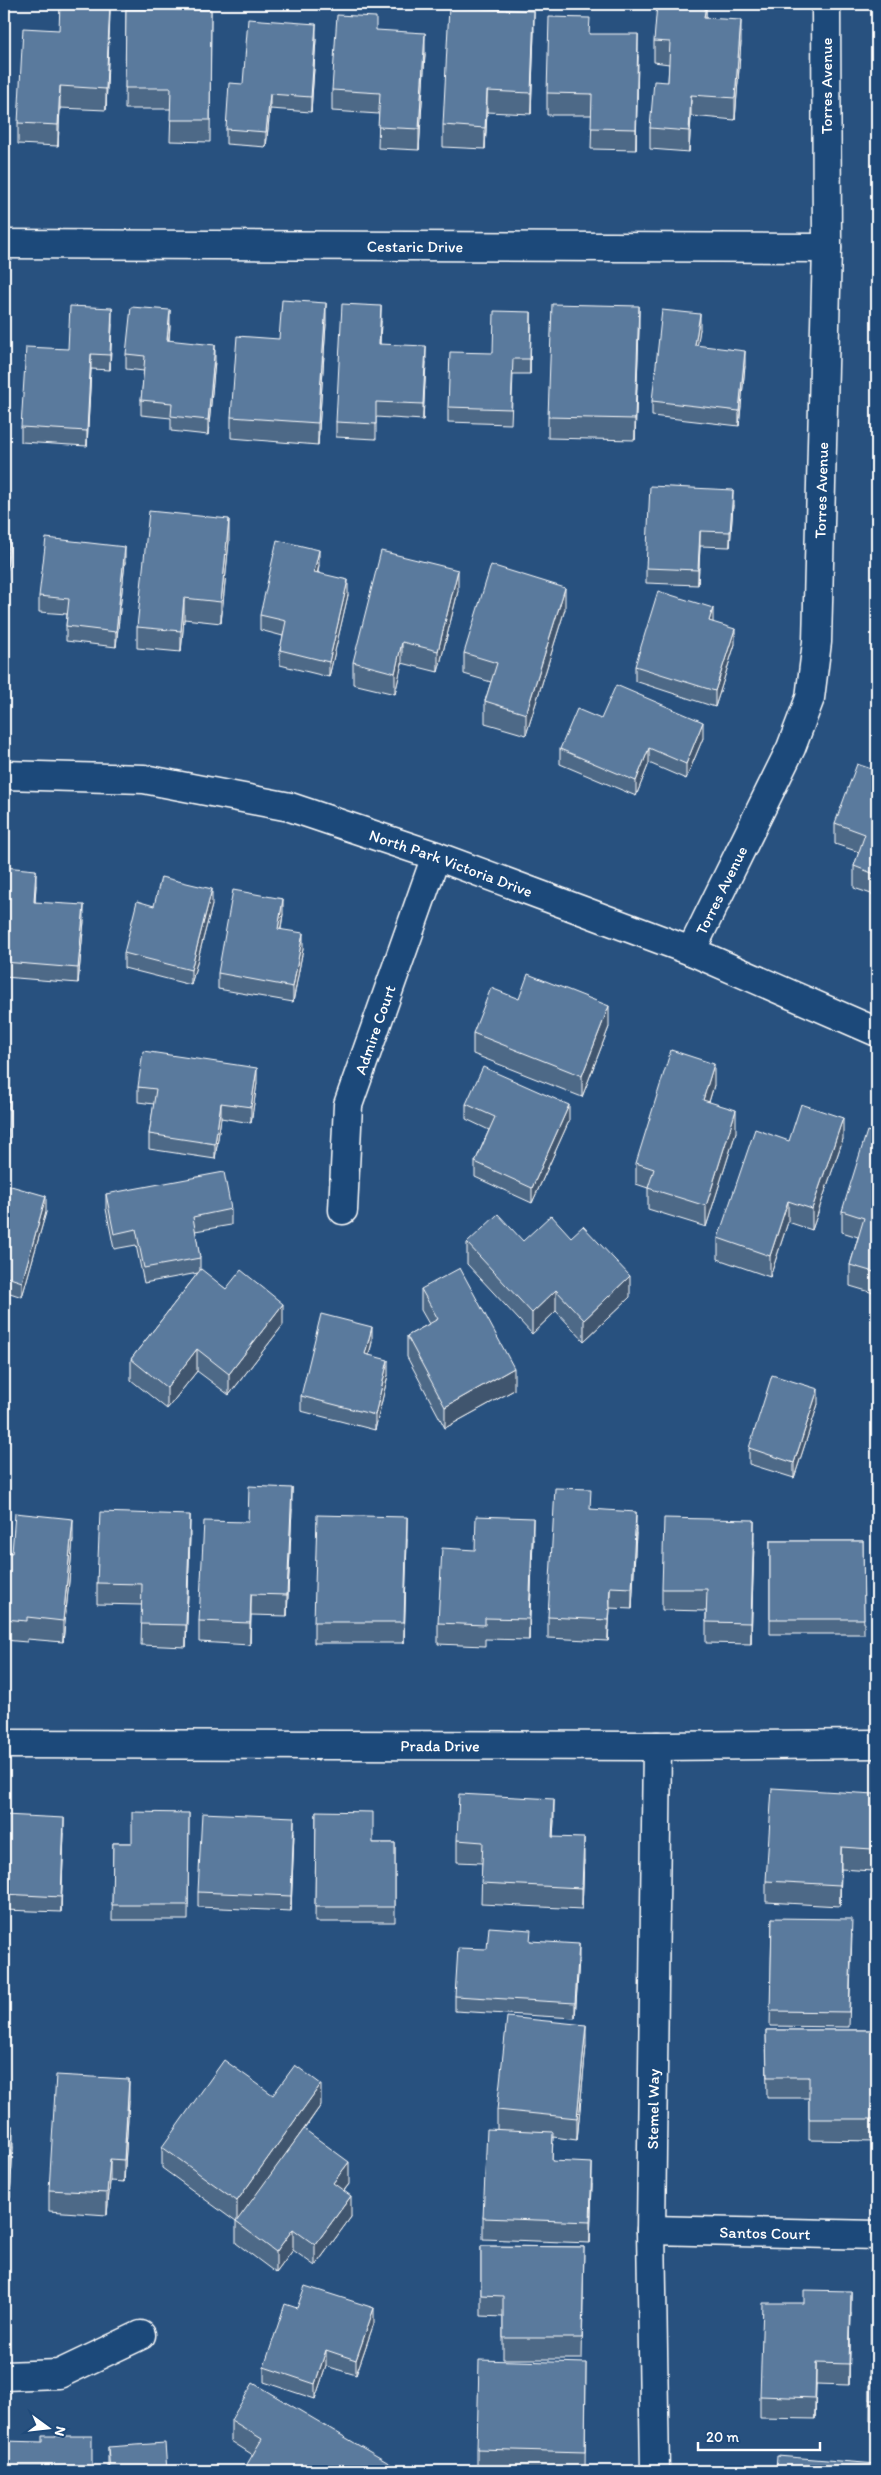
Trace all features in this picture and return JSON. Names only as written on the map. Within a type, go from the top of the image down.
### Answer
[{"type":"street","name":"Torres Avenue","points":[[692,952],[791,748],[810,698],[817,642],[827,248],[826,4]]},
{"type":"street","name":"Cestaric Drive","points":[[4,244],[827,248]]},
{"type":"street","name":"North Park Victoria Drive","points":[[4,775],[144,779],[290,807],[436,856],[692,952],[877,1032]]},
{"type":"street","name":"Admire Court","points":[[343,1210],[348,1106],[436,856]]},
{"type":"street","name":"Prada Drive","points":[[4,1744],[657,1746],[877,1744]]},
{"type":"street","name":"Stemel Way","points":[[656,2471],[651,2230],[657,1746]]},
{"type":"street","name":"Santos Court","points":[[651,2230],[877,2235]]},
{"type":"street","points":[[4,2376],[59,2374],[141,2335]]},
{"type":"building","points":[[60,4],[110,4],[106,89],[60,86],[58,125],[18,123],[23,28],[59,30]]},
{"type":"building","points":[[657,4],[706,4],[704,18],[741,20],[735,98],[691,95],[689,131],[650,128],[654,81],[668,82],[670,42],[654,41]]},
{"type":"building","points":[[449,7],[534,11],[531,93],[487,91],[485,128],[443,125]]},
{"type":"building","points":[[126,9],[211,10],[210,120],[170,120],[171,88],[125,88]]},
{"type":"building","points":[[337,15],[376,17],[376,30],[425,33],[419,129],[378,127],[380,93],[332,90]]},
{"type":"building","points":[[549,17],[590,18],[589,34],[638,34],[636,129],[591,128],[592,94],[547,93]]},
{"type":"building","points":[[248,19],[316,24],[311,97],[270,94],[266,132],[226,129],[229,83],[243,84]]},
{"type":"building","points":[[282,300],[326,303],[318,423],[231,417],[237,336],[279,339]]},
{"type":"building","points":[[342,304],[381,306],[379,344],[426,346],[423,404],[376,402],[376,424],[336,422]]},
{"type":"building","points":[[552,304],[639,306],[635,419],[548,417]]},
{"type":"building","points":[[70,306],[112,308],[110,355],[91,354],[87,431],[21,427],[26,347],[68,349]]},
{"type":"building","points":[[131,307],[170,310],[167,340],[215,345],[208,420],[171,416],[172,403],[141,400],[145,356],[126,354]]},
{"type":"building","points":[[662,310],[700,314],[695,345],[745,351],[739,411],[652,401]]},
{"type":"building","points":[[494,311],[531,312],[530,359],[513,359],[511,409],[448,407],[450,352],[493,353]]},
{"type":"building","points":[[650,486],[733,490],[730,532],[700,531],[698,570],[646,568]]},
{"type":"building","points":[[149,511],[229,519],[221,602],[184,598],[181,631],[137,627]]},
{"type":"building","points":[[4,534],[9,535],[5,590],[4,590]]},
{"type":"building","points":[[46,538],[125,547],[116,632],[66,626],[69,599],[39,596]]},
{"type":"building","points":[[277,540],[319,550],[314,572],[348,580],[329,662],[280,650],[286,621],[260,615]]},
{"type":"building","points":[[381,551],[458,570],[438,651],[402,642],[395,673],[353,662]]},
{"type":"building","points":[[491,565],[565,588],[526,714],[485,701],[497,663],[464,653]]},
{"type":"building","points":[[658,591],[713,608],[709,621],[735,629],[715,691],[635,666]]},
{"type":"building","points":[[616,685],[703,722],[686,764],[649,748],[636,781],[560,749],[577,709],[601,719]]},
{"type":"building","points":[[857,764],[877,771],[877,875],[854,866],[865,834],[835,823]]},
{"type":"building","points":[[4,867],[36,870],[34,902],[84,905],[78,968],[4,962]]},
{"type":"building","points":[[161,877],[212,889],[191,970],[124,953],[137,901],[154,906]]},
{"type":"building","points":[[233,890],[283,899],[278,929],[303,933],[293,987],[218,973]]},
{"type":"building","points":[[528,974],[609,1006],[582,1076],[473,1033],[491,988],[519,999]]},
{"type":"building","points":[[671,1050],[714,1064],[703,1100],[736,1110],[706,1206],[648,1188],[654,1169],[636,1163]]},
{"type":"building","points":[[143,1051],[257,1068],[251,1107],[221,1103],[215,1144],[149,1134],[156,1089],[138,1087]]},
{"type":"building","points":[[4,1061],[10,1061],[8,1140],[4,1139]]},
{"type":"building","points":[[483,1067],[569,1105],[532,1188],[475,1162],[495,1117],[466,1104]]},
{"type":"building","points":[[801,1104],[843,1118],[812,1209],[788,1201],[770,1256],[718,1238],[755,1129],[789,1141]]},
{"type":"building","points":[[867,1131],[877,1134],[877,1273],[850,1265],[864,1218],[842,1211]]},
{"type":"building","points":[[224,1172],[231,1209],[193,1217],[200,1258],[144,1268],[136,1229],[114,1234],[106,1194]]},
{"type":"building","points":[[4,1184],[46,1196],[22,1282],[4,1276]]},
{"type":"building","points":[[498,1214],[523,1241],[551,1215],[571,1237],[583,1226],[630,1276],[584,1320],[556,1290],[532,1313],[467,1243]]},
{"type":"building","points":[[460,1268],[514,1368],[445,1407],[407,1336],[438,1319],[421,1289]]},
{"type":"building","points":[[201,1269],[226,1289],[241,1270],[283,1304],[229,1374],[197,1349],[167,1388],[131,1359]]},
{"type":"building","points":[[321,1314],[372,1327],[365,1354],[388,1360],[375,1415],[301,1396]]},
{"type":"building","points":[[772,1375],[818,1389],[794,1463],[749,1448]]},
{"type":"building","points":[[249,1486],[292,1488],[287,1595],[251,1594],[250,1623],[199,1621],[204,1521],[248,1522]]},
{"type":"building","points":[[555,1488],[591,1489],[590,1509],[636,1512],[632,1588],[610,1587],[608,1620],[548,1617]]},
{"type":"building","points":[[100,1512],[190,1515],[186,1625],[141,1624],[142,1584],[97,1583]]},
{"type":"building","points":[[15,1513],[73,1519],[63,1621],[27,1617],[27,1621],[4,1619],[4,1552],[12,1553]]},
{"type":"building","points":[[317,1515],[407,1517],[404,1622],[314,1622]]},
{"type":"building","points":[[476,1516],[533,1518],[529,1619],[485,1618],[485,1625],[438,1623],[442,1548],[475,1550]]},
{"type":"building","points":[[664,1518],[754,1520],[751,1623],[706,1622],[707,1589],[662,1589]]},
{"type":"building","points":[[770,1541],[863,1541],[864,1619],[770,1619]]},
{"type":"building","points":[[772,1788],[875,1794],[872,1849],[841,1847],[840,1885],[766,1881]]},
{"type":"building","points":[[459,1794],[554,1799],[552,1837],[584,1838],[582,1888],[481,1883],[483,1842],[457,1840]]},
{"type":"building","points":[[316,1811],[373,1812],[373,1843],[395,1843],[395,1907],[315,1907]]},
{"type":"building","points":[[132,1812],[189,1813],[188,1905],[112,1905],[113,1843],[132,1843]]},
{"type":"building","points":[[202,1813],[294,1817],[291,1896],[198,1892]]},
{"type":"building","points":[[4,1815],[64,1818],[61,1897],[4,1894]]},
{"type":"building","points":[[772,1918],[852,1919],[849,2012],[770,2011]]},
{"type":"building","points":[[489,1927],[531,1930],[530,1941],[579,1944],[575,2003],[455,1996],[458,1948],[487,1949]]},
{"type":"building","points":[[507,2017],[586,2025],[577,2118],[497,2110]]},
{"type":"building","points":[[766,2030],[877,2030],[877,2119],[809,2119],[809,2077],[767,2077]]},
{"type":"building","points":[[224,2060],[273,2095],[295,2065],[321,2084],[237,2201],[162,2147]]},
{"type":"building","points":[[56,2075],[129,2079],[124,2160],[110,2159],[107,2193],[49,2190]]},
{"type":"building","points":[[4,2126],[13,2126],[10,2176],[4,2175]]},
{"type":"building","points":[[304,2129],[349,2162],[333,2183],[351,2196],[315,2245],[293,2229],[276,2252],[236,2222]]},
{"type":"building","points":[[487,2129],[553,2132],[552,2161],[592,2163],[590,2222],[483,2218]]},
{"type":"building","points":[[481,2246],[584,2247],[582,2338],[503,2338],[503,2296],[481,2295]]},
{"type":"building","points":[[305,2286],[374,2308],[356,2360],[326,2350],[315,2384],[264,2367],[285,2304],[297,2308]]},
{"type":"building","points":[[804,2290],[851,2291],[849,2364],[816,2363],[815,2398],[760,2396],[763,2303],[804,2303]]},
{"type":"building","points":[[871,2293],[877,2293],[877,2400],[870,2400]]},
{"type":"building","points":[[479,2360],[586,2363],[585,2452],[477,2449]]},
{"type":"building","points":[[253,2383],[392,2465],[388,2471],[243,2471],[262,2439],[231,2420]]},
{"type":"building","points":[[42,2436],[92,2436],[92,2471],[4,2471],[4,2441],[42,2442]]},
{"type":"building","points":[[165,2443],[167,2471],[110,2471],[108,2447]]},
{"type":"building","points":[[777,2456],[877,2464],[877,2471],[776,2471]]}]
